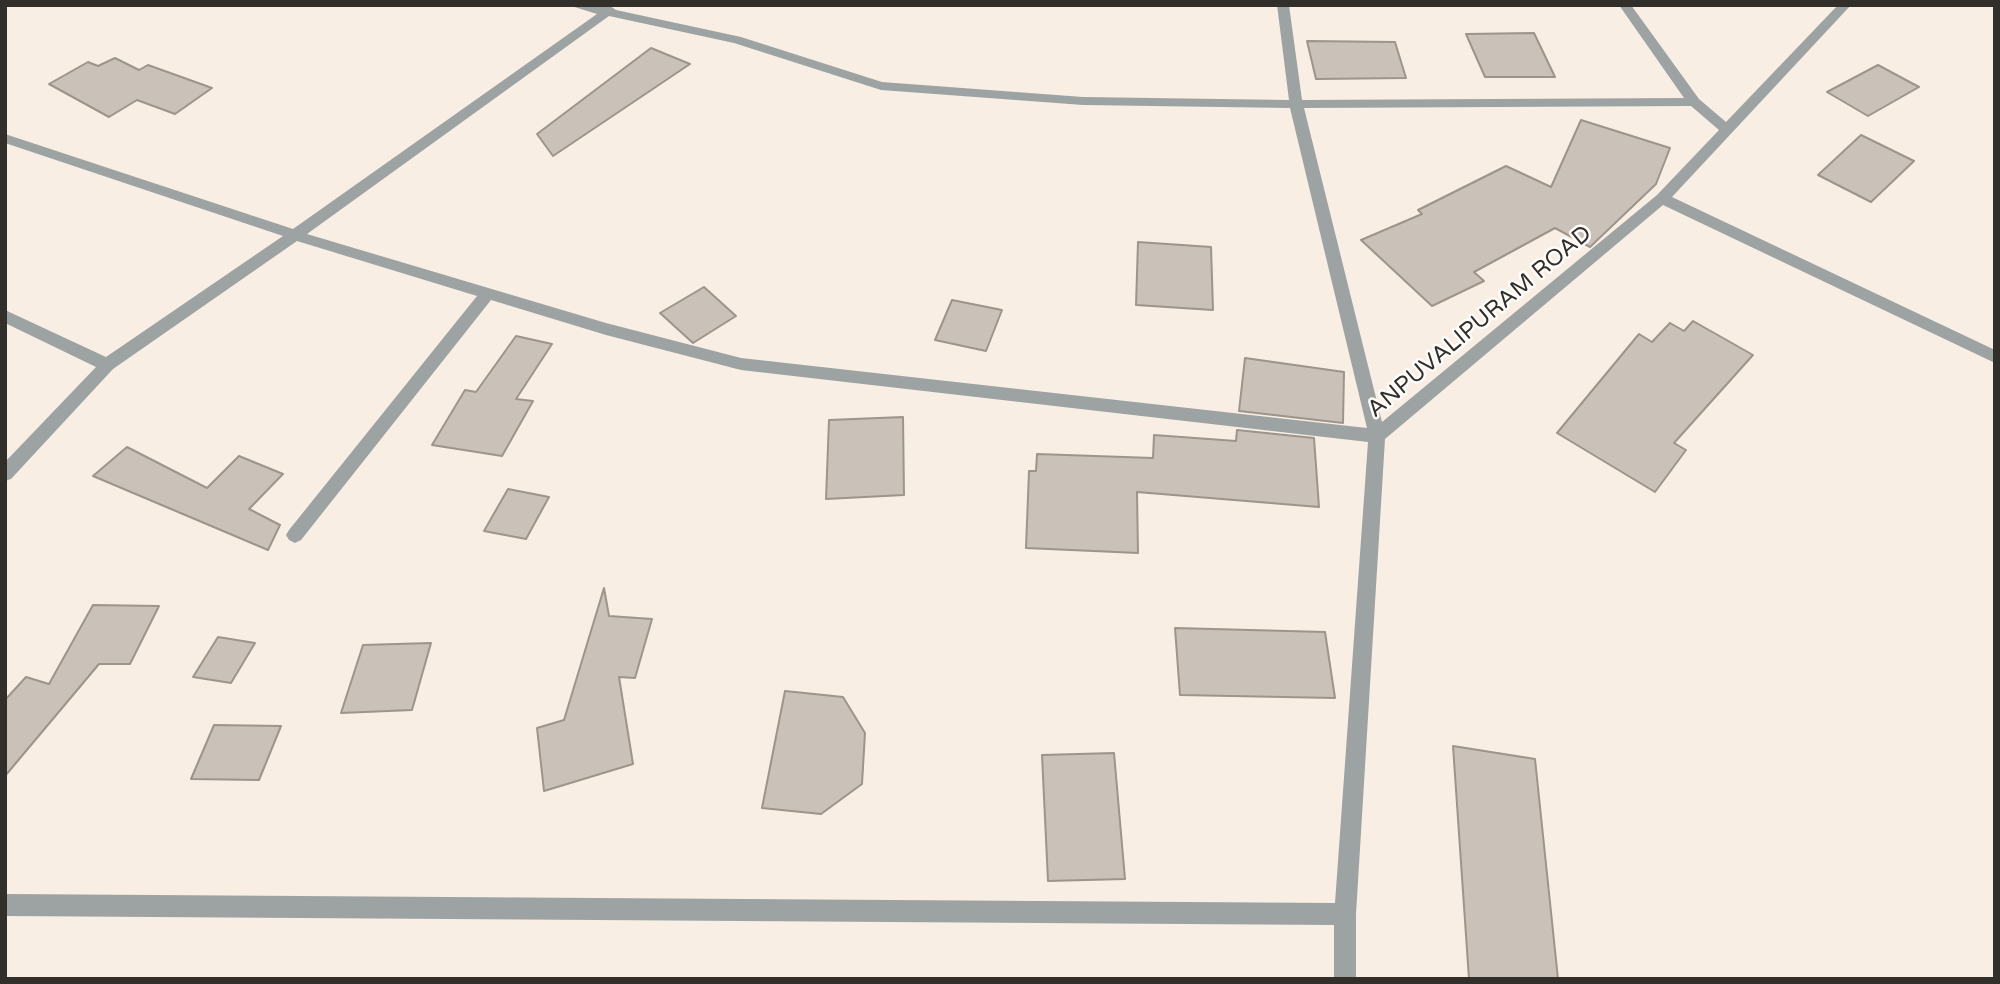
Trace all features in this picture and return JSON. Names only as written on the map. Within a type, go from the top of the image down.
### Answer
[{"type":"street","points":[[574,5],[610,10],[737,40],[881,86],[1083,101],[1296,104],[1694,102]]},
{"type":"street","points":[[5,138],[295,235],[606,329],[741,364],[1377,436],[1296,104],[1283,5]]},
{"type":"street","points":[[1625,5],[1694,102],[1725,128]]},
{"type":"street","name":"ANPUVALIPURAM ROAD","points":[[1345,979],[1345,914],[1377,436],[1662,198],[1725,128],[1845,5]]},
{"type":"street","points":[[5,474],[107,365],[295,235],[610,10]]},
{"type":"street","points":[[1662,198],[1995,357]]},
{"type":"street","points":[[295,535],[488,293]]},
{"type":"street","points":[[5,316],[107,365]]},
{"type":"street","points":[[5,905],[1345,914]]},
{"type":"building","points":[[1534,33],[1555,77],[1485,77],[1466,34]]},
{"type":"building","points":[[1307,41],[1395,42],[1406,78],[1316,79]]},
{"type":"building","points":[[651,48],[690,64],[553,156],[537,134]]},
{"type":"building","points":[[115,58],[139,70],[148,65],[212,88],[175,114],[137,100],[109,117],[49,84],[88,62],[98,66]]},
{"type":"building","points":[[1878,65],[1919,87],[1868,116],[1827,92]]},
{"type":"building","points":[[1581,120],[1670,148],[1656,184],[1590,247],[1555,228],[1474,272],[1484,281],[1432,306],[1361,240],[1422,214],[1418,210],[1506,166],[1551,187]]},
{"type":"building","points":[[1861,135],[1914,161],[1871,202],[1818,175]]},
{"type":"building","points":[[1138,242],[1211,247],[1213,310],[1136,305]]},
{"type":"building","points":[[704,287],[736,316],[693,343],[660,313]]},
{"type":"building","points":[[952,300],[1002,310],[986,351],[935,340]]},
{"type":"building","points":[[1693,321],[1753,355],[1674,443],[1686,450],[1655,492],[1557,433],[1639,334],[1652,342],[1670,323],[1684,331]]},
{"type":"building","points":[[516,336],[552,344],[516,399],[533,401],[502,456],[432,445],[465,390],[476,392]]},
{"type":"building","points":[[1245,358],[1344,372],[1343,423],[1239,411]]},
{"type":"building","points":[[903,417],[904,495],[826,499],[829,420]]},
{"type":"building","points":[[1237,430],[1314,438],[1319,507],[1137,492],[1138,553],[1026,548],[1029,471],[1036,471],[1037,454],[1153,458],[1154,435],[1236,441]]},
{"type":"building","points":[[127,447],[207,488],[239,456],[283,474],[249,509],[280,525],[268,550],[93,476]]},
{"type":"building","points":[[508,489],[549,497],[526,539],[484,531]]},
{"type":"building","points":[[604,588],[609,616],[652,619],[635,678],[619,677],[633,764],[544,791],[537,728],[564,720]]},
{"type":"building","points":[[93,605],[159,606],[130,664],[99,664],[5,776],[5,700],[26,677],[49,684]]},
{"type":"building","points":[[1175,628],[1325,632],[1335,698],[1180,695]]},
{"type":"building","points":[[218,637],[255,643],[231,683],[193,677]]},
{"type":"building","points":[[431,643],[412,710],[341,713],[363,645]]},
{"type":"building","points":[[785,691],[843,697],[865,733],[862,784],[821,814],[762,808]]},
{"type":"building","points":[[214,725],[281,726],[259,780],[191,779]]},
{"type":"building","points":[[1453,746],[1535,759],[1558,979],[1469,979]]},
{"type":"building","points":[[1114,753],[1125,879],[1048,881],[1042,755]]}]
